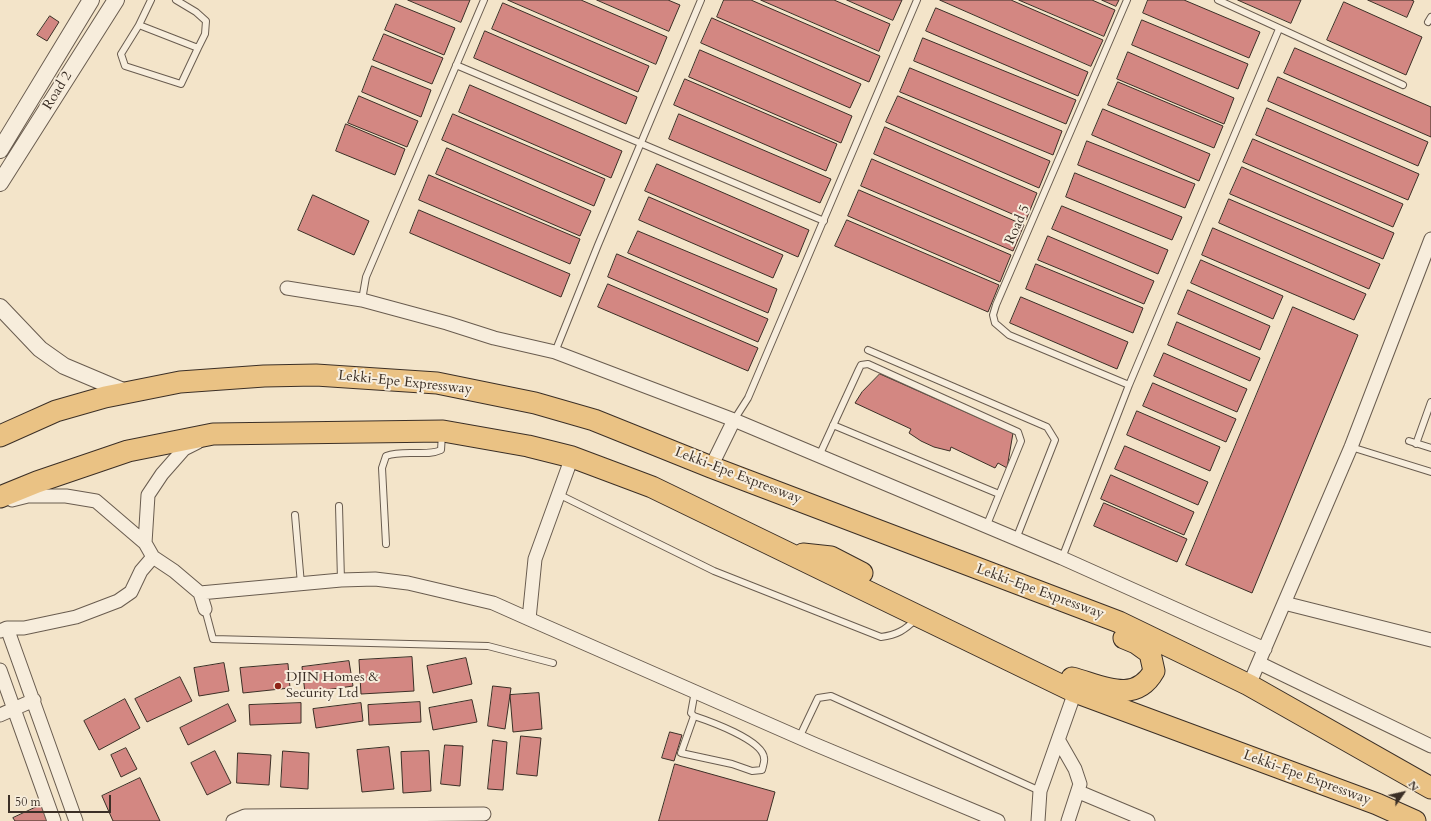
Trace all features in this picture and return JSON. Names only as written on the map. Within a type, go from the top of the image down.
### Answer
[{"type":"highway","name":"Lekki-Epe Expressway","points":[[0,436],[56,411],[105,396],[128,393],[180,382],[264,376],[316,375],[437,383],[535,402],[594,420],[711,467],[1004,580],[1119,622],[1249,685],[1431,788]]},
{"type":"highway","name":"Lekki-Epe Expressway","points":[[0,497],[37,482],[128,451],[213,434],[443,431],[521,445],[572,457],[652,487],[1075,692],[1377,804],[1415,821]]},
{"type":"highway","points":[[786,552],[831,557],[1070,677],[1118,691],[1135,690],[1148,681],[1154,671],[1150,653],[1141,646],[1037,601],[1004,580]]},
{"type":"street","name":"Road 2","points":[[0,150],[91,0]]},
{"type":"street","name":"Road 2","points":[[0,183],[116,0]]},
{"type":"street","points":[[1249,685],[1351,447],[1431,239]]},
{"type":"street","points":[[287,288],[362,300],[447,322],[494,338],[555,352],[734,420],[1062,558],[1265,649]]},
{"type":"street","points":[[0,307],[19,329],[40,349],[64,366],[128,393]]},
{"type":"street","points":[[711,467],[734,420]]},
{"type":"street","points":[[145,543],[148,495],[162,474],[184,449],[213,434]]},
{"type":"street","points":[[529,618],[535,559],[560,495],[572,457]]},
{"type":"street","points":[[0,502],[28,496],[58,496],[96,501],[145,543],[153,557],[174,571],[200,593],[205,609]]},
{"type":"street","points":[[76,821],[26,678],[4,630],[24,628],[76,617],[118,601],[131,592],[141,571],[153,557]]},
{"type":"street","points":[[200,593],[341,580],[375,579],[408,583],[493,603],[799,738],[998,821]]},
{"type":"street","points":[[1284,603],[1431,640]]},
{"type":"street","points":[[1259,663],[1431,746]]},
{"type":"street","points":[[0,670],[54,821]]},
{"type":"street","points":[[1038,821],[1040,791],[1059,741],[1075,692]]},
{"type":"street","points":[[0,715],[34,700]]},
{"type":"street","points":[[1059,741],[1075,769],[1080,784],[1079,792],[1068,821]]},
{"type":"street","points":[[1079,792],[1148,821]]},
{"type":"street","points":[[233,821],[245,816],[484,814]]},
{"type":"lane","points":[[151,0],[139,26],[121,54],[125,66],[181,84],[205,34],[206,21],[196,12],[176,0]]},
{"type":"lane","points":[[362,300],[366,277],[484,0]]},
{"type":"lane","points":[[555,352],[640,143],[701,0]]},
{"type":"lane","points":[[734,420],[748,398],[917,0]]},
{"type":"lane","name":"Road 5","points":[[1127,0],[993,315],[995,323],[1009,335],[1129,385]]},
{"type":"lane","points":[[1218,0],[1403,85]]},
{"type":"lane","points":[[139,26],[198,48]]},
{"type":"lane","points":[[1062,558],[1129,385],[1279,29]]},
{"type":"lane","points":[[456,65],[824,221]]},
{"type":"lane","points":[[868,350],[1047,427],[1055,440],[1016,539]]},
{"type":"lane","points":[[819,456],[861,365],[868,364],[1018,432],[1021,441],[986,527]]},
{"type":"lane","points":[[1416,444],[1431,402]]},
{"type":"lane","points":[[833,425],[999,494]]},
{"type":"lane","points":[[386,544],[382,468],[386,456],[397,452],[434,454],[441,450],[443,431]]},
{"type":"lane","points":[[1409,442],[1431,448]]},
{"type":"lane","points":[[1351,447],[1431,472]]},
{"type":"lane","points":[[560,495],[714,571],[881,637],[894,635],[905,629],[918,616]]},
{"type":"lane","points":[[339,506],[341,580]]},
{"type":"lane","points":[[295,515],[301,584]]},
{"type":"lane","points":[[205,609],[213,639],[488,646],[553,663]]},
{"type":"lane","points":[[694,716],[681,753],[732,764],[752,771],[762,770],[765,757],[760,749],[737,734],[694,716],[691,713],[695,691]]},
{"type":"lane","points":[[799,738],[818,698],[831,696],[1040,791]]},
{"type":"building","points":[[408,0],[470,0],[461,22]]},
{"type":"building","points":[[508,0],[581,0],[667,37],[656,64]]},
{"type":"building","points":[[597,0],[668,0],[680,5],[669,31]]},
{"type":"building","points":[[724,0],[751,0],[880,56],[869,82],[717,17]]},
{"type":"building","points":[[761,0],[834,0],[890,24],[879,51]]},
{"type":"building","points":[[847,0],[902,0],[893,20]]},
{"type":"building","points":[[940,0],[1011,0],[1103,40],[1091,66]]},
{"type":"building","points":[[1019,0],[1092,0],[1115,10],[1104,36]]},
{"type":"building","points":[[1102,0],[1119,0],[1116,6]]},
{"type":"building","points":[[1148,0],[1184,0],[1260,32],[1249,58],[1143,13]]},
{"type":"building","points":[[1238,0],[1301,0],[1291,23]]},
{"type":"building","points":[[1368,0],[1411,0],[1414,1],[1407,17]]},
{"type":"building","points":[[1344,2],[1422,37],[1406,75],[1327,40]]},
{"type":"building","points":[[503,3],[649,66],[638,92],[492,29]]},
{"type":"building","points":[[396,4],[455,28],[444,55],[385,30]]},
{"type":"building","points":[[936,8],[1088,72],[1078,96],[926,31]]},
{"type":"building","points":[[50,16],[59,22],[47,41],[37,35]]},
{"type":"building","points":[[712,18],[861,84],[850,108],[701,43]]},
{"type":"building","points":[[1142,20],[1248,64],[1238,89],[1132,45]]},
{"type":"building","points":[[485,31],[637,97],[626,124],[474,58]]},
{"type":"building","points":[[384,34],[443,58],[432,84],[373,60]]},
{"type":"building","points":[[923,38],[1076,100],[1066,124],[914,61]]},
{"type":"building","points":[[1295,48],[1431,107],[1431,137],[1284,73]]},
{"type":"building","points":[[700,50],[852,116],[841,143],[689,77]]},
{"type":"building","points":[[1128,52],[1234,98],[1224,124],[1117,79]]},
{"type":"building","points":[[372,66],[431,90],[421,117],[362,92]]},
{"type":"building","points":[[910,68],[1062,131],[1053,155],[900,92]]},
{"type":"building","points":[[1278,77],[1428,142],[1418,166],[1268,101]]},
{"type":"building","points":[[685,79],[837,144],[826,171],[674,105]]},
{"type":"building","points":[[1118,82],[1223,126],[1214,148],[1108,105]]},
{"type":"building","points":[[470,85],[622,151],[611,178],[459,112]]},
{"type":"building","points":[[359,96],[418,121],[407,147],[348,123]]},
{"type":"building","points":[[898,96],[1050,161],[1039,188],[886,122]]},
{"type":"building","points":[[1267,108],[1419,174],[1408,200],[1256,135]]},
{"type":"building","points":[[1103,109],[1210,154],[1199,181],[1092,135]]},
{"type":"building","points":[[453,114],[605,179],[594,206],[442,140]]},
{"type":"building","points":[[679,114],[831,179],[820,203],[669,139]]},
{"type":"building","points":[[346,124],[405,149],[395,175],[336,151]]},
{"type":"building","points":[[885,127],[1037,193],[1026,220],[874,154]]},
{"type":"building","points":[[1253,139],[1403,204],[1393,227],[1243,162]]},
{"type":"building","points":[[1087,141],[1195,184],[1185,208],[1078,165]]},
{"type":"building","points":[[447,148],[591,211],[580,236],[436,174]]},
{"type":"building","points":[[872,159],[1024,225],[1013,251],[861,186]]},
{"type":"building","points":[[657,164],[809,230],[798,257],[645,191]]},
{"type":"building","points":[[1242,167],[1394,233],[1383,259],[1230,194]]},
{"type":"building","points":[[1075,173],[1182,217],[1172,240],[1066,197]]},
{"type":"building","points":[[429,175],[580,239],[570,264],[419,200]]},
{"type":"building","points":[[859,190],[1011,255],[1000,282],[848,216]]},
{"type":"building","points":[[313,195],[369,221],[354,255],[298,230]]},
{"type":"building","points":[[649,197],[783,255],[773,278],[639,220]]},
{"type":"building","points":[[1229,199],[1380,264],[1369,289],[1219,223]]},
{"type":"building","points":[[1062,206],[1168,250],[1158,274],[1052,229]]},
{"type":"building","points":[[419,210],[570,274],[561,297],[410,233]]},
{"type":"building","points":[[847,220],[999,285],[988,312],[835,246]]},
{"type":"building","points":[[1213,228],[1366,294],[1354,320],[1202,255]]},
{"type":"building","points":[[638,231],[777,289],[768,313],[628,253]]},
{"type":"building","points":[[1048,236],[1154,281],[1144,304],[1038,260]]},
{"type":"building","points":[[617,254],[768,319],[758,342],[608,277]]},
{"type":"building","points":[[1201,260],[1283,296],[1273,319],[1191,283]]},
{"type":"building","points":[[1036,264],[1143,308],[1133,333],[1026,289]]},
{"type":"building","points":[[608,284],[758,348],[748,371],[598,307]]},
{"type":"building","points":[[1188,290],[1270,326],[1260,350],[1178,314]]},
{"type":"building","points":[[1021,297],[1128,342],[1117,369],[1010,323]]},
{"type":"building","points":[[1293,307],[1358,335],[1252,593],[1186,565]]},
{"type":"building","points":[[1177,322],[1260,358],[1250,381],[1168,345]]},
{"type":"building","points":[[1164,353],[1247,389],[1237,412],[1154,376]]},
{"type":"building","points":[[880,374],[1013,433],[1007,468],[998,463],[995,468],[951,447],[950,451],[934,447],[909,433],[911,429],[855,403],[862,392]]},
{"type":"building","points":[[1153,383],[1236,419],[1226,442],[1143,406]]},
{"type":"building","points":[[1137,411],[1220,447],[1210,471],[1127,435]]},
{"type":"building","points":[[1125,446],[1208,482],[1198,505],[1115,469]]},
{"type":"building","points":[[1111,475],[1194,512],[1184,535],[1101,499]]},
{"type":"building","points":[[1104,503],[1187,539],[1177,562],[1094,526]]},
{"type":"building","points":[[412,657],[414,691],[361,694],[359,660]]},
{"type":"building","points":[[466,658],[472,684],[433,693],[427,666]]},
{"type":"building","points":[[349,661],[353,686],[305,693],[302,667]]},
{"type":"building","points":[[224,663],[229,691],[199,696],[194,668]]},
{"type":"building","points":[[288,664],[290,688],[243,693],[240,668]]},
{"type":"building","points":[[180,677],[192,701],[147,722],[135,699]]},
{"type":"building","points":[[493,686],[511,688],[505,729],[488,726]]},
{"type":"building","points":[[539,693],[542,729],[513,732],[510,695]]},
{"type":"building","points":[[125,699],[140,728],[99,750],[84,721]]},
{"type":"building","points":[[472,700],[477,722],[433,730],[429,708]]},
{"type":"building","points":[[420,702],[421,722],[369,725],[368,705]]},
{"type":"building","points":[[301,703],[301,723],[250,725],[249,705]]},
{"type":"building","points":[[361,703],[363,721],[316,728],[313,709]]},
{"type":"building","points":[[228,704],[236,721],[188,745],[180,728]]},
{"type":"building","points":[[670,732],[682,735],[674,761],[662,758]]},
{"type":"building","points":[[521,736],[541,738],[537,776],[517,774]]},
{"type":"building","points":[[493,740],[507,742],[503,790],[488,789]]},
{"type":"building","points":[[445,745],[463,746],[460,786],[441,784]]},
{"type":"building","points":[[389,747],[394,789],[362,792],[357,750]]},
{"type":"building","points":[[126,748],[137,769],[121,777],[111,755]]},
{"type":"building","points":[[215,751],[231,783],[207,795],[191,763]]},
{"type":"building","points":[[283,751],[309,753],[308,789],[281,787]]},
{"type":"building","points":[[429,751],[431,791],[403,793],[401,752]]},
{"type":"building","points":[[238,753],[271,755],[269,785],[237,783]]},
{"type":"building","points":[[675,764],[775,792],[767,821],[659,821]]},
{"type":"building","points":[[140,778],[160,821],[113,821],[102,796]]},
{"type":"building","points":[[41,805],[48,821],[15,821],[13,818]]},
{"type":"place","name":"DJIN Homes & Security Ltd","points":[[278,686]]}]
